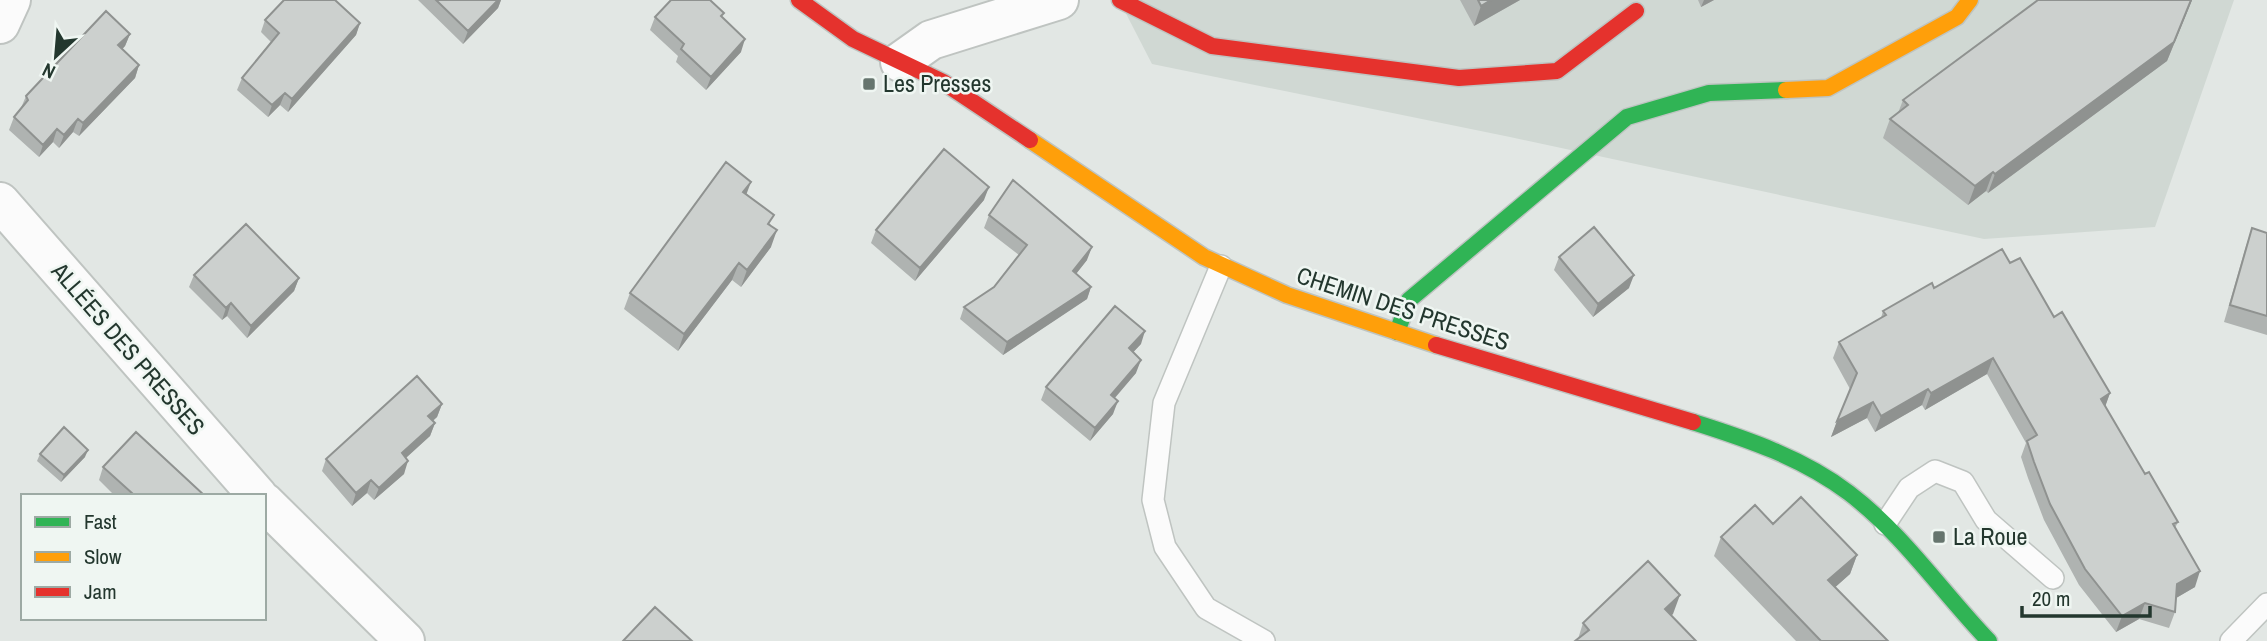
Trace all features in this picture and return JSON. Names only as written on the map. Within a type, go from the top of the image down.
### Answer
[{"type":"street","points":[[0,24],[11,0]]},
{"type":"street","name":"CHEMIN DES PRESSES","points":[[799,0],[853,39],[943,82],[1221,266],[1282,294],[1747,440],[1804,466],[1847,491],[1885,524],[1989,641]]},
{"type":"street","points":[[900,62],[931,40],[1059,0]]},
{"type":"street","points":[[1120,0],[1212,46],[1459,78],[1557,71],[1636,10]]},
{"type":"street","points":[[1397,332],[1409,300],[1627,117],[1709,93],[1828,88],[1957,17],[1970,0]]},
{"type":"street","name":"ALLÉES DES PRESSES","points":[[0,202],[256,494]]},
{"type":"street","points":[[266,504],[405,641]]},
{"type":"lane","points":[[1221,266],[1164,403],[1153,500],[1165,547],[1206,608],[1264,641]]},
{"type":"lane","points":[[1885,524],[1909,488],[1935,471],[1964,482],[1986,520],[2053,578]]},
{"type":"lane","points":[[2231,641],[2267,604]]},
{"type":"shaded area","points":[[1119,0],[2234,0],[2155,227],[1984,239],[1510,137],[1152,64]]},
{"type":"building","points":[[284,0],[335,0],[360,23],[292,99],[285,93],[272,105],[242,78],[279,33],[265,20]]},
{"type":"building","points":[[436,0],[498,0],[468,31]]},
{"type":"building","points":[[671,0],[710,0],[724,13],[721,16],[745,39],[711,77],[681,49],[684,44],[655,17]]},
{"type":"building","points":[[1478,0],[1491,0],[1481,6]]},
{"type":"building","points":[[2038,0],[2191,0],[2174,42],[1975,186],[1890,119],[1908,105],[1903,100]]},
{"type":"building","points":[[106,11],[130,34],[118,45],[139,65],[83,123],[78,119],[64,135],[57,129],[43,145],[14,117],[28,100],[26,96]]},
{"type":"building","points":[[944,149],[989,187],[920,268],[876,230]]},
{"type":"building","points":[[726,162],[751,182],[743,192],[774,215],[768,224],[777,230],[747,270],[739,263],[684,334],[630,293]]},
{"type":"building","points":[[1013,180],[1092,247],[1073,271],[1091,287],[1007,342],[964,307],[994,287],[1027,245],[989,215]]},
{"type":"building","points":[[246,224],[299,278],[251,326],[231,303],[226,308],[194,275]]},
{"type":"building","points":[[1594,227],[1634,275],[1598,304],[1559,257]]},
{"type":"building","points":[[2252,228],[2267,233],[2267,316],[2230,305]]},
{"type":"building","points":[[2002,249],[2010,263],[2020,258],[2054,317],[2062,312],[2110,393],[2101,399],[2145,474],[2149,472],[2178,522],[2173,524],[2200,571],[2177,584],[2175,612],[2145,603],[2122,616],[2085,569],[2050,504],[2034,462],[2027,441],[2037,435],[1993,358],[1931,393],[1928,389],[1881,416],[1873,402],[1837,421],[1857,373],[1839,342],[1886,315],[1883,311],[1932,283],[1934,288]]},
{"type":"building","points":[[1115,306],[1145,331],[1129,348],[1141,360],[1111,395],[1118,401],[1095,428],[1046,387]]},
{"type":"building","points":[[417,376],[442,404],[428,416],[435,423],[402,453],[408,461],[379,488],[371,480],[356,493],[326,459]]},
{"type":"building","points":[[64,427],[88,450],[64,475],[40,454]]},
{"type":"building","points":[[136,432],[203,494],[133,494],[103,467]]},
{"type":"building","points":[[1801,497],[1857,555],[1828,580],[1888,641],[1821,641],[1721,537],[1755,505],[1773,524]]},
{"type":"building","points":[[1648,561],[1680,595],[1665,609],[1696,641],[1575,641],[1589,630],[1583,623]]},
{"type":"building","points":[[655,607],[692,641],[623,641]]},
{"type":"traffic: fast","points":[[1397,332],[1409,300],[1627,117],[1709,93],[1786,90]]},
{"type":"traffic: fast","points":[[1693,422],[1794,460],[1849,493],[1905,545],[1989,641]]},
{"type":"traffic: slow","points":[[1786,90],[1828,88],[1957,17],[1970,0]]},
{"type":"traffic: slow","points":[[1030,140],[1204,257],[1287,295],[1436,345]]},
{"type":"traffic: jam","points":[[799,0],[853,39],[943,82],[1030,140]]},
{"type":"traffic: jam","points":[[1120,0],[1212,46],[1459,78],[1557,71],[1636,11]]},
{"type":"traffic: jam","points":[[1436,345],[1693,422]]},
{"type":"place","name":"Les Presses","points":[[869,84]]},
{"type":"place","name":"La Roue","points":[[1939,537]]}]
